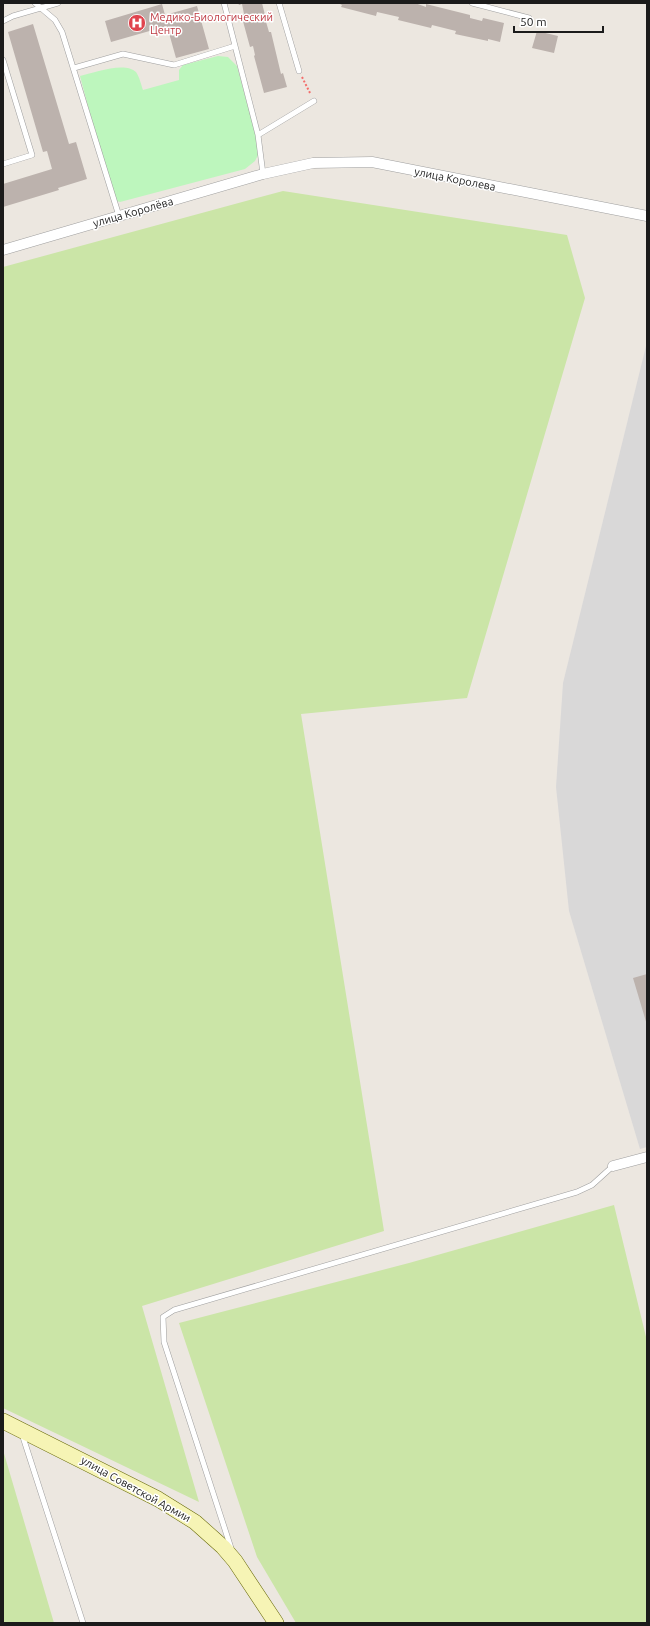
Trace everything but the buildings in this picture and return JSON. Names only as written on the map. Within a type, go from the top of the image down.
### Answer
[{"type":"main road","name":"улица Советской Армии","points":[[3,1421],[92,1464],[181,1512],[210,1534],[235,1560],[276,1623]]},
{"type":"street","name":"улица Королева","points":[[263,174],[313,163],[372,162],[647,216]]},
{"type":"street","name":"улица Королёва","points":[[3,250],[263,174]]},
{"type":"street","points":[[613,1166],[647,1157]]},
{"type":"lane","points":[[34,3],[55,20],[62,32],[119,216]]},
{"type":"lane","points":[[3,21],[13,16],[58,3]]},
{"type":"lane","points":[[224,3],[258,135],[263,174]]},
{"type":"lane","points":[[279,3],[299,71]]},
{"type":"lane","points":[[472,3],[529,18]]},
{"type":"lane","points":[[74,68],[123,54],[174,65],[235,46]]},
{"type":"lane","points":[[3,60],[32,155],[3,164]]},
{"type":"lane","points":[[258,135],[314,100]]},
{"type":"lane","points":[[235,1560],[164,1342],[163,1317],[174,1310],[577,1192],[592,1185],[613,1166]]},
{"type":"lane","points":[[20,1429],[83,1623]]},
{"type":"path","points":[[299,71],[314,100]]},
{"type":"shaded area","points":[[647,342],[647,1147],[640,1149],[569,911],[556,787],[563,683]]},
{"type":"green space","points":[[218,56],[228,57],[237,66],[260,151],[255,161],[245,169],[120,202],[117,201],[111,193],[80,76],[109,69],[131,69],[136,72],[143,90],[179,80],[179,70],[183,65]]},
{"type":"green space","points":[[283,191],[567,235],[585,298],[467,698],[301,714],[384,1231],[142,1306],[199,1502],[3,1408],[3,267]]},
{"type":"green space","points":[[614,1205],[647,1341],[647,1623],[296,1623],[257,1557],[179,1323],[409,1263]]},
{"type":"green space","points":[[3,1450],[54,1623],[3,1623]]},
{"type":"place","name":"Медико-Биологический Центр","points":[[137,23]]}]
